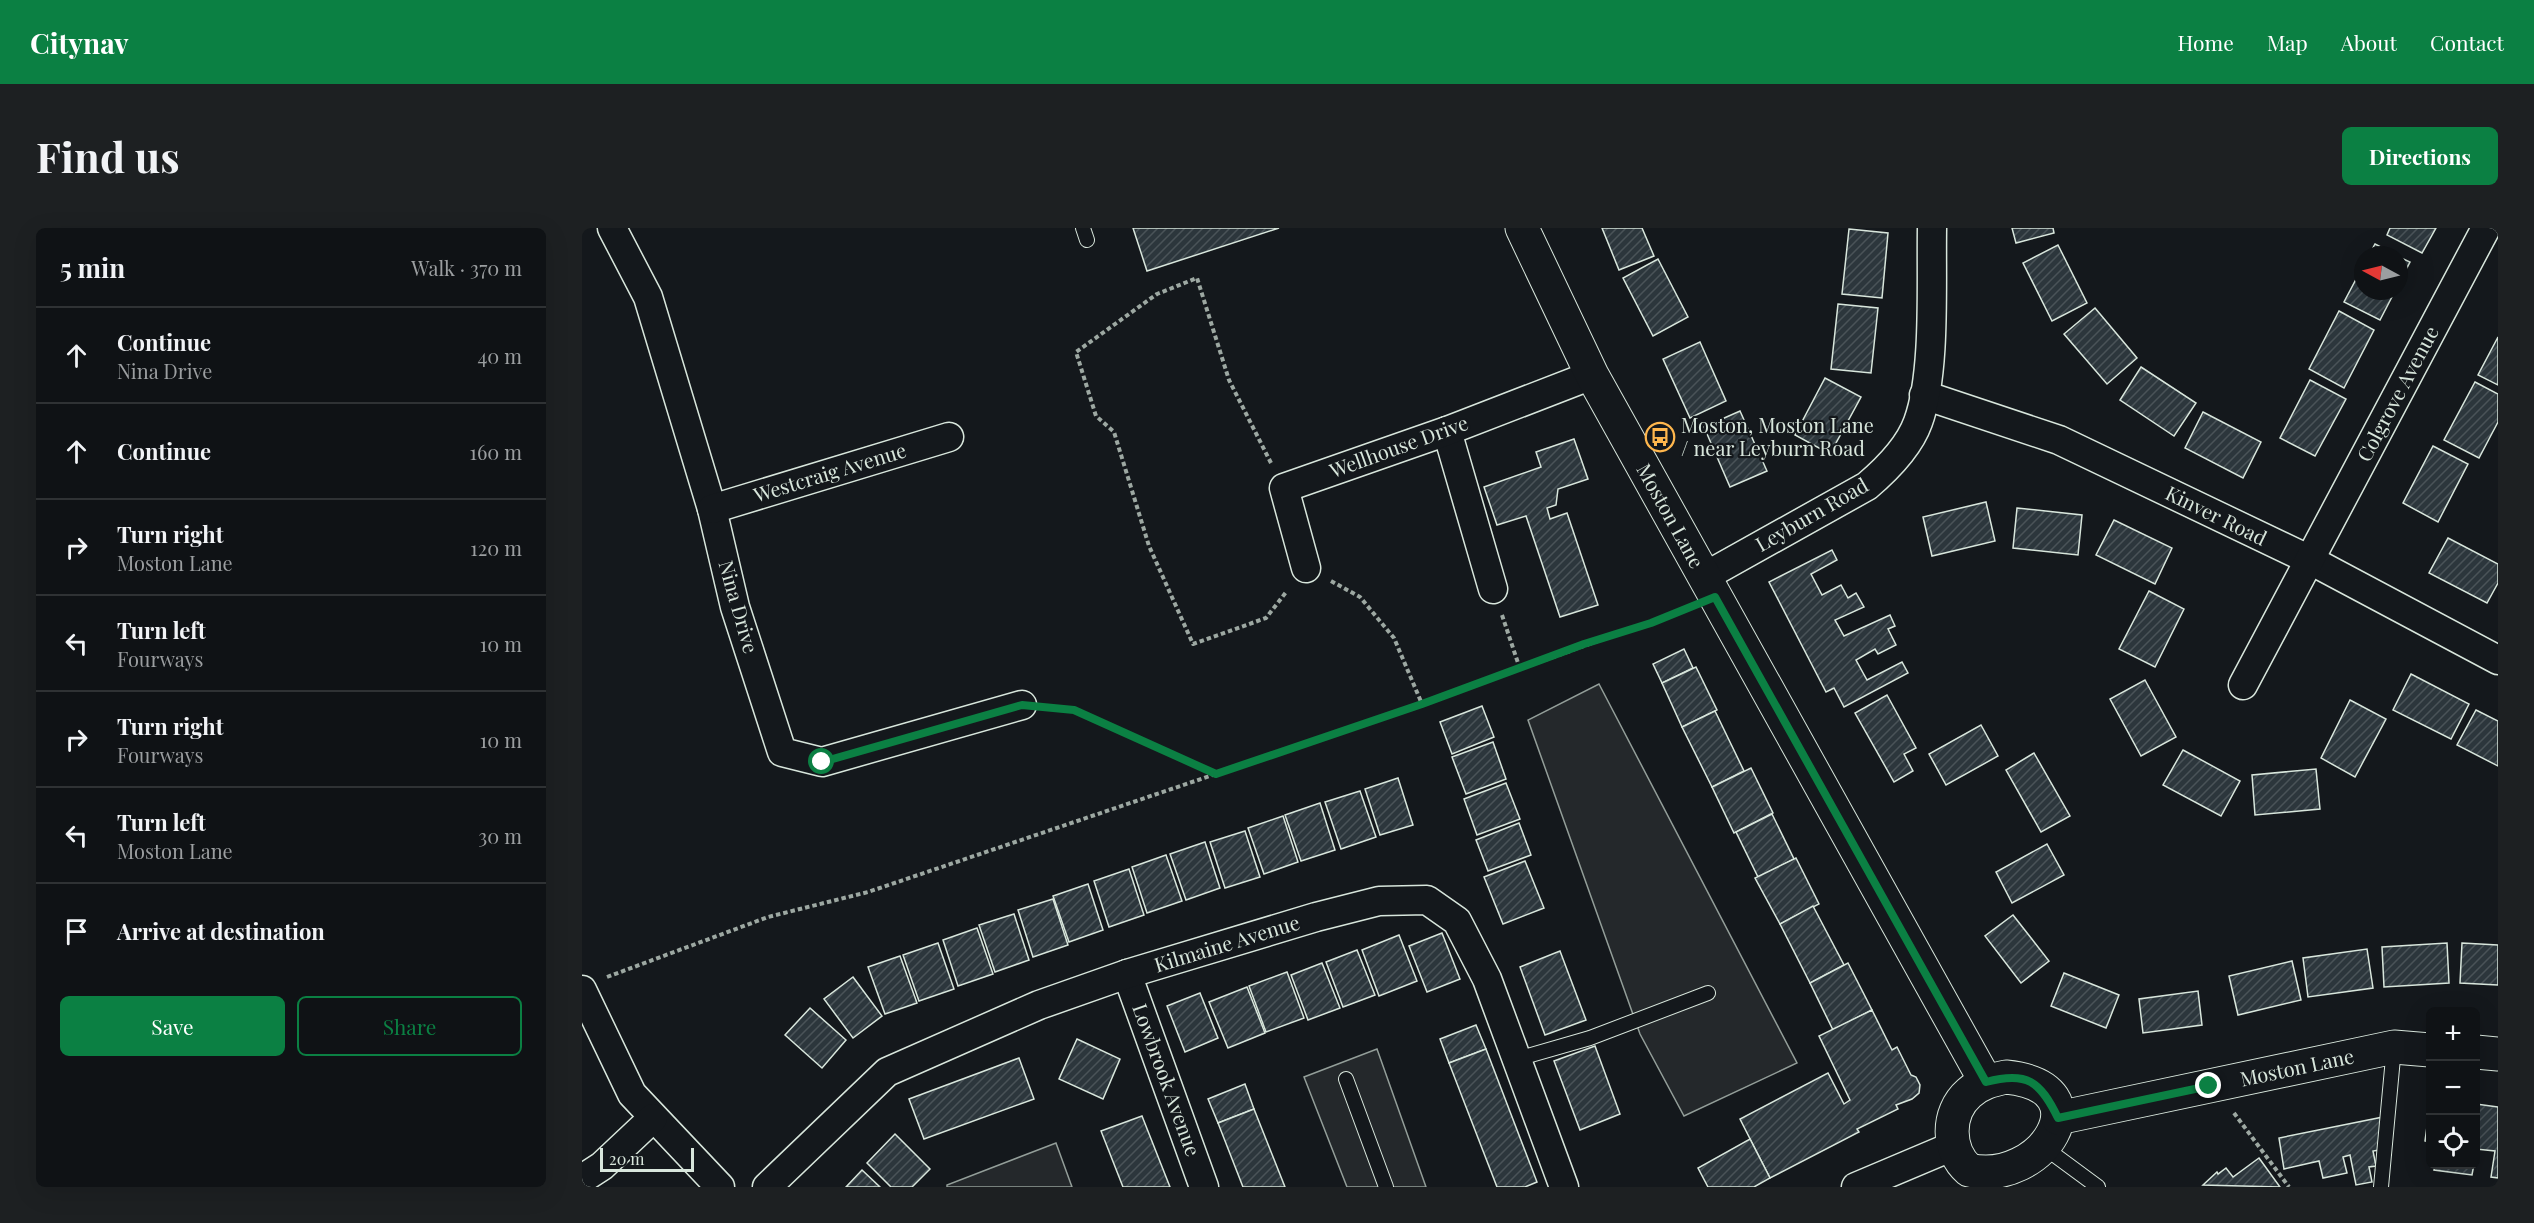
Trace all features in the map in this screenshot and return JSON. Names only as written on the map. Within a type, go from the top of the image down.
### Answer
[{"type":"street","name":"Nina Drive","points":[[612,228],[648,297],[712,509],[735,607],[782,752],[822,762],[1022,705]]},
{"type":"street","name":"Moston Lane","points":[[1522,228],[1592,375],[1986,1082]]},
{"type":"street","name":"Leyburn Road","points":[[1710,587],[1867,486],[1890,466],[1905,445],[1918,423],[1929,363],[1932,228]]},
{"type":"street","name":"Colgrove Avenue","points":[[2243,685],[2486,228]]},
{"type":"street","name":"Wellhouse Drive","points":[[1284,488],[1447,431],[1592,375]]},
{"type":"street","name":"Kinver Road","points":[[1924,395],[2059,440],[2310,560],[2498,660]]},
{"type":"street","points":[[1447,431],[1493,589]]},
{"type":"street","name":"Westcraig Avenue","points":[[712,509],[949,437]]},
{"type":"street","points":[[1284,488],[1306,568]]},
{"type":"street","name":"Kilmaine Avenue","points":[[767,1187],[887,1072],[1039,1005],[1127,974],[1316,917],[1379,901],[1427,900],[1457,921],[1487,979],[1564,1187]]},
{"type":"street","name":"Lowbrook Avenue","points":[[1127,974],[1204,1187]]},
{"type":"street","points":[[593,984],[632,1094],[720,1187]]},
{"type":"street","name":"Moston Lane","points":[[2058,1118],[2394,1047],[2426,1050]]},
{"type":"street","points":[[2480,1052],[2498,1054]]},
{"type":"street","points":[[2006,1077],[2033,1082],[2046,1093],[2058,1118],[2057,1142],[2052,1153],[2037,1172],[2014,1185],[1979,1178],[1962,1164],[1953,1146],[1952,1124],[1958,1107],[1968,1094],[1986,1082],[2006,1077]]},
{"type":"street","points":[[582,1179],[602,1166],[653,1118]]},
{"type":"street","points":[[1856,1187],[1953,1146]]},
{"type":"lane","points":[[1517,1059],[1590,1038],[1708,993]]},
{"type":"lane","points":[[2381,1187],[2394,1047]]},
{"type":"lane","points":[[1346,1079],[1386,1187]]},
{"type":"lane","points":[[2052,1153],[2098,1187]]},
{"type":"path","points":[[1284,488],[1229,380],[1197,278],[1157,294],[1076,352],[1096,416],[1114,432],[1149,546],[1193,644],[1266,618],[1306,568],[1360,597],[1394,638],[1422,704]]},
{"type":"path","points":[[593,984],[768,917],[868,892],[1422,704],[1584,644],[1651,623],[1710,587]]},
{"type":"path","points":[[1493,589],[1520,669]]},
{"type":"path","points":[[1022,705],[1074,710],[1216,774]]},
{"type":"path","points":[[2231,1110],[2289,1187]]},
{"type":"shaded area","points":[[1599,684],[1797,1063],[1684,1116],[1640,1034],[1528,720]]},
{"type":"shaded area","points":[[1377,1049],[1426,1187],[1347,1187],[1304,1077]]},
{"type":"shaded area","points":[[1056,1143],[1072,1187],[947,1187],[947,1185]]},
{"type":"building","points":[[1133,228],[1279,228],[1147,271]]},
{"type":"building","points":[[1602,228],[1642,228],[1654,256],[1619,270]]},
{"type":"building","points":[[2012,228],[2053,228],[2054,233],[2016,243]]},
{"type":"building","points":[[2390,228],[2436,228],[2422,253],[2387,235]]},
{"type":"building","points":[[1849,229],[1888,233],[1882,298],[1842,294]]},
{"type":"building","points":[[2058,245],[2087,303],[2052,321],[2023,263]]},
{"type":"building","points":[[1658,259],[1688,317],[1653,336],[1623,278]]},
{"type":"building","points":[[2354,283],[2354,300],[2390,300],[2380,320],[2344,302]]},
{"type":"building","points":[[1838,304],[1878,308],[1871,373],[1831,369]]},
{"type":"building","points":[[2095,308],[2137,358],[2107,384],[2064,334]]},
{"type":"building","points":[[2339,311],[2374,330],[2344,388],[2309,369]]},
{"type":"building","points":[[2498,337],[2498,385],[2478,375]]},
{"type":"building","points":[[1700,342],[1726,401],[1690,418],[1663,359]]},
{"type":"building","points":[[2141,367],[2196,403],[2174,436],[2120,400]]},
{"type":"building","points":[[1825,378],[1861,397],[1830,454],[1795,435]]},
{"type":"building","points":[[2310,380],[2346,399],[2315,456],[2280,438]]},
{"type":"building","points":[[2475,382],[2498,394],[2498,422],[2479,458],[2444,440]]},
{"type":"building","points":[[1740,411],[1767,471],[1730,487],[1704,427]]},
{"type":"building","points":[[2203,412],[2261,442],[2243,478],[2185,448]]},
{"type":"building","points":[[1574,439],[1588,479],[1558,489],[1556,505],[1547,508],[1550,519],[1567,513],[1598,605],[1560,617],[1526,516],[1497,525],[1484,487],[1541,467],[1536,452]]},
{"type":"building","points":[[2433,446],[2468,464],[2438,522],[2403,503]]},
{"type":"building","points":[[1986,502],[1995,541],[1932,556],[1923,517]]},
{"type":"building","points":[[2017,508],[2082,515],[2078,555],[2013,548]]},
{"type":"building","points":[[2114,520],[2172,548],[2155,584],[2096,555]]},
{"type":"building","points":[[2448,538],[2498,564],[2498,583],[2487,603],[2429,573]]},
{"type":"building","points":[[1832,550],[1837,560],[1811,574],[1822,595],[1841,585],[1848,598],[1856,593],[1864,607],[1835,620],[1844,636],[1890,615],[1895,626],[1888,629],[1896,645],[1878,654],[1875,649],[1856,660],[1867,680],[1902,662],[1908,673],[1844,707],[1834,688],[1826,692],[1769,582]]},
{"type":"building","points":[[2149,591],[2184,609],[2155,667],[2119,649]]},
{"type":"building","points":[[1684,649],[1693,668],[1662,683],[1653,664]]},
{"type":"building","points":[[1696,667],[1717,710],[1682,727],[1662,683]]},
{"type":"building","points":[[2411,674],[2469,704],[2451,739],[2393,710]]},
{"type":"building","points":[[2145,680],[2176,737],[2141,756],[2110,699]]},
{"type":"building","points":[[1887,695],[1916,748],[1904,754],[1913,771],[1894,782],[1855,713]]},
{"type":"building","points":[[2350,700],[2386,719],[2355,777],[2321,758]]},
{"type":"building","points":[[1482,706],[1494,737],[1452,754],[1440,722]]},
{"type":"building","points":[[2476,710],[2498,721],[2498,766],[2457,745]]},
{"type":"building","points":[[1715,711],[1744,771],[1712,787],[1682,727]]},
{"type":"building","points":[[1981,725],[1998,756],[1946,785],[1929,754]]},
{"type":"building","points":[[1493,742],[1506,779],[1466,794],[1452,757]]},
{"type":"building","points":[[2183,750],[2240,781],[2221,816],[2163,785]]},
{"type":"building","points":[[2034,753],[2070,816],[2041,832],[2006,770]]},
{"type":"building","points":[[1751,768],[1773,813],[1734,833],[1712,787]]},
{"type":"building","points":[[2316,769],[2320,809],[2255,815],[2252,775]]},
{"type":"building","points":[[1398,778],[1413,825],[1380,835],[1365,789]]},
{"type":"building","points":[[1506,783],[1520,819],[1477,835],[1464,799]]},
{"type":"building","points":[[1360,791],[1376,837],[1341,849],[1325,802]]},
{"type":"building","points":[[1320,803],[1335,850],[1301,861],[1285,815]]},
{"type":"building","points":[[1772,814],[1794,859],[1758,877],[1736,832]]},
{"type":"building","points":[[1283,816],[1298,862],[1264,874],[1248,828]]},
{"type":"building","points":[[1519,823],[1531,855],[1488,871],[1476,840]]},
{"type":"building","points":[[1245,831],[1260,877],[1225,888],[1210,842]]},
{"type":"building","points":[[1205,842],[1220,888],[1186,900],[1170,854]]},
{"type":"building","points":[[2047,844],[2064,875],[2012,903],[1996,872]]},
{"type":"building","points":[[1166,855],[1182,901],[1147,913],[1132,867]]},
{"type":"building","points":[[1796,858],[1819,904],[1780,924],[1755,878]]},
{"type":"building","points":[[1525,861],[1544,908],[1503,924],[1484,877]]},
{"type":"building","points":[[1129,869],[1144,915],[1109,927],[1094,881]]},
{"type":"building","points":[[1088,884],[1103,930],[1069,942],[1053,896]]},
{"type":"building","points":[[1053,899],[1068,945],[1033,957],[1018,910]]},
{"type":"building","points":[[1813,906],[1844,965],[1810,983],[1780,924]]},
{"type":"building","points":[[1014,914],[1029,960],[995,972],[979,925]]},
{"type":"building","points":[[2013,915],[2049,961],[2021,983],[1985,936]]},
{"type":"building","points":[[977,928],[993,974],[958,986],[943,940]]},
{"type":"building","points":[[1442,933],[1460,979],[1427,992],[1409,946]]},
{"type":"building","points":[[1399,935],[1417,981],[1379,996],[1362,950]]},
{"type":"building","points":[[938,943],[954,989],[919,1001],[903,955]]},
{"type":"building","points":[[2447,943],[2449,983],[2384,987],[2382,947]]},
{"type":"building","points":[[2462,943],[2498,945],[2498,985],[2460,983]]},
{"type":"building","points":[[2367,949],[2373,988],[2308,997],[2303,958]]},
{"type":"building","points":[[1357,950],[1375,995],[1343,1007],[1326,962]]},
{"type":"building","points":[[1560,951],[1586,1020],[1545,1035],[1520,967]]},
{"type":"building","points":[[900,956],[917,1003],[885,1014],[868,967]]},
{"type":"building","points":[[2292,961],[2301,1000],[2238,1015],[2229,976]]},
{"type":"building","points":[[1322,963],[1340,1008],[1308,1020],[1291,975]]},
{"type":"building","points":[[1848,963],[1872,1010],[1833,1030],[1810,983]]},
{"type":"building","points":[[1287,972],[1304,1018],[1266,1032],[1249,986]]},
{"type":"building","points":[[2064,973],[2119,995],[2106,1028],[2051,1006]]},
{"type":"building","points":[[853,977],[882,1016],[853,1038],[824,999]]},
{"type":"building","points":[[1247,987],[1265,1033],[1228,1048],[1209,1002]]},
{"type":"building","points":[[2198,991],[2202,1025],[2143,1033],[2139,999]]},
{"type":"building","points":[[1200,993],[1218,1038],[1185,1052],[1167,1006]]},
{"type":"building","points":[[810,1008],[846,1040],[822,1068],[785,1035]]},
{"type":"building","points":[[1872,1010],[1892,1050],[1897,1047],[1911,1075],[1916,1077],[1920,1085],[1919,1093],[1912,1099],[1896,1105],[1898,1109],[1857,1129],[1859,1132],[1770,1178],[1740,1119],[1828,1073],[1844,1104],[1850,1100],[1819,1036]]},
{"type":"building","points":[[1476,1025],[1486,1049],[1449,1063],[1440,1039]]},
{"type":"building","points":[[1077,1039],[1120,1059],[1103,1099],[1059,1079]]},
{"type":"building","points":[[1595,1046],[1620,1114],[1580,1130],[1554,1061]]},
{"type":"building","points":[[1486,1049],[1537,1182],[1525,1187],[1497,1187],[1449,1063]]},
{"type":"building","points":[[1019,1058],[1034,1099],[924,1139],[909,1099]]},
{"type":"building","points":[[1245,1084],[1254,1109],[1218,1123],[1208,1099]]},
{"type":"building","points":[[2480,1105],[2498,1107],[2498,1178],[2491,1177],[2495,1151],[2480,1149]]},
{"type":"building","points":[[1254,1109],[1285,1187],[1243,1187],[1218,1123]]},
{"type":"building","points":[[1142,1116],[1170,1187],[1123,1187],[1101,1131]]},
{"type":"building","points":[[2383,1117],[2379,1150],[2373,1151],[2376,1166],[2369,1167],[2372,1182],[2356,1185],[2350,1155],[2343,1157],[2347,1173],[2323,1178],[2319,1161],[2284,1169],[2279,1138]]},
{"type":"building","points":[[895,1134],[930,1169],[912,1187],[891,1187],[867,1163]]},
{"type":"building","points":[[1750,1139],[1770,1178],[1754,1187],[1708,1187],[1698,1168]]},
{"type":"building","points":[[2259,1158],[2280,1187],[2203,1185],[2217,1172],[2218,1174],[2226,1168],[2233,1177]]},
{"type":"building","points":[[2434,1169],[2473,1169],[2472,1175]]},
{"type":"building","points":[[862,1170],[880,1187],[846,1187]]},
{"type":"place","name":"Moston, Moston Lane / near Leyburn Road","points":[[1660,437]]},
{"type":"route","points":[[822,762],[1022,705],[1074,710],[1216,774],[1422,704],[1584,644],[1651,623],[1715,597],[1986,1082],[2006,1077],[2033,1082],[2046,1093],[2058,1118],[2209,1086]]}]
